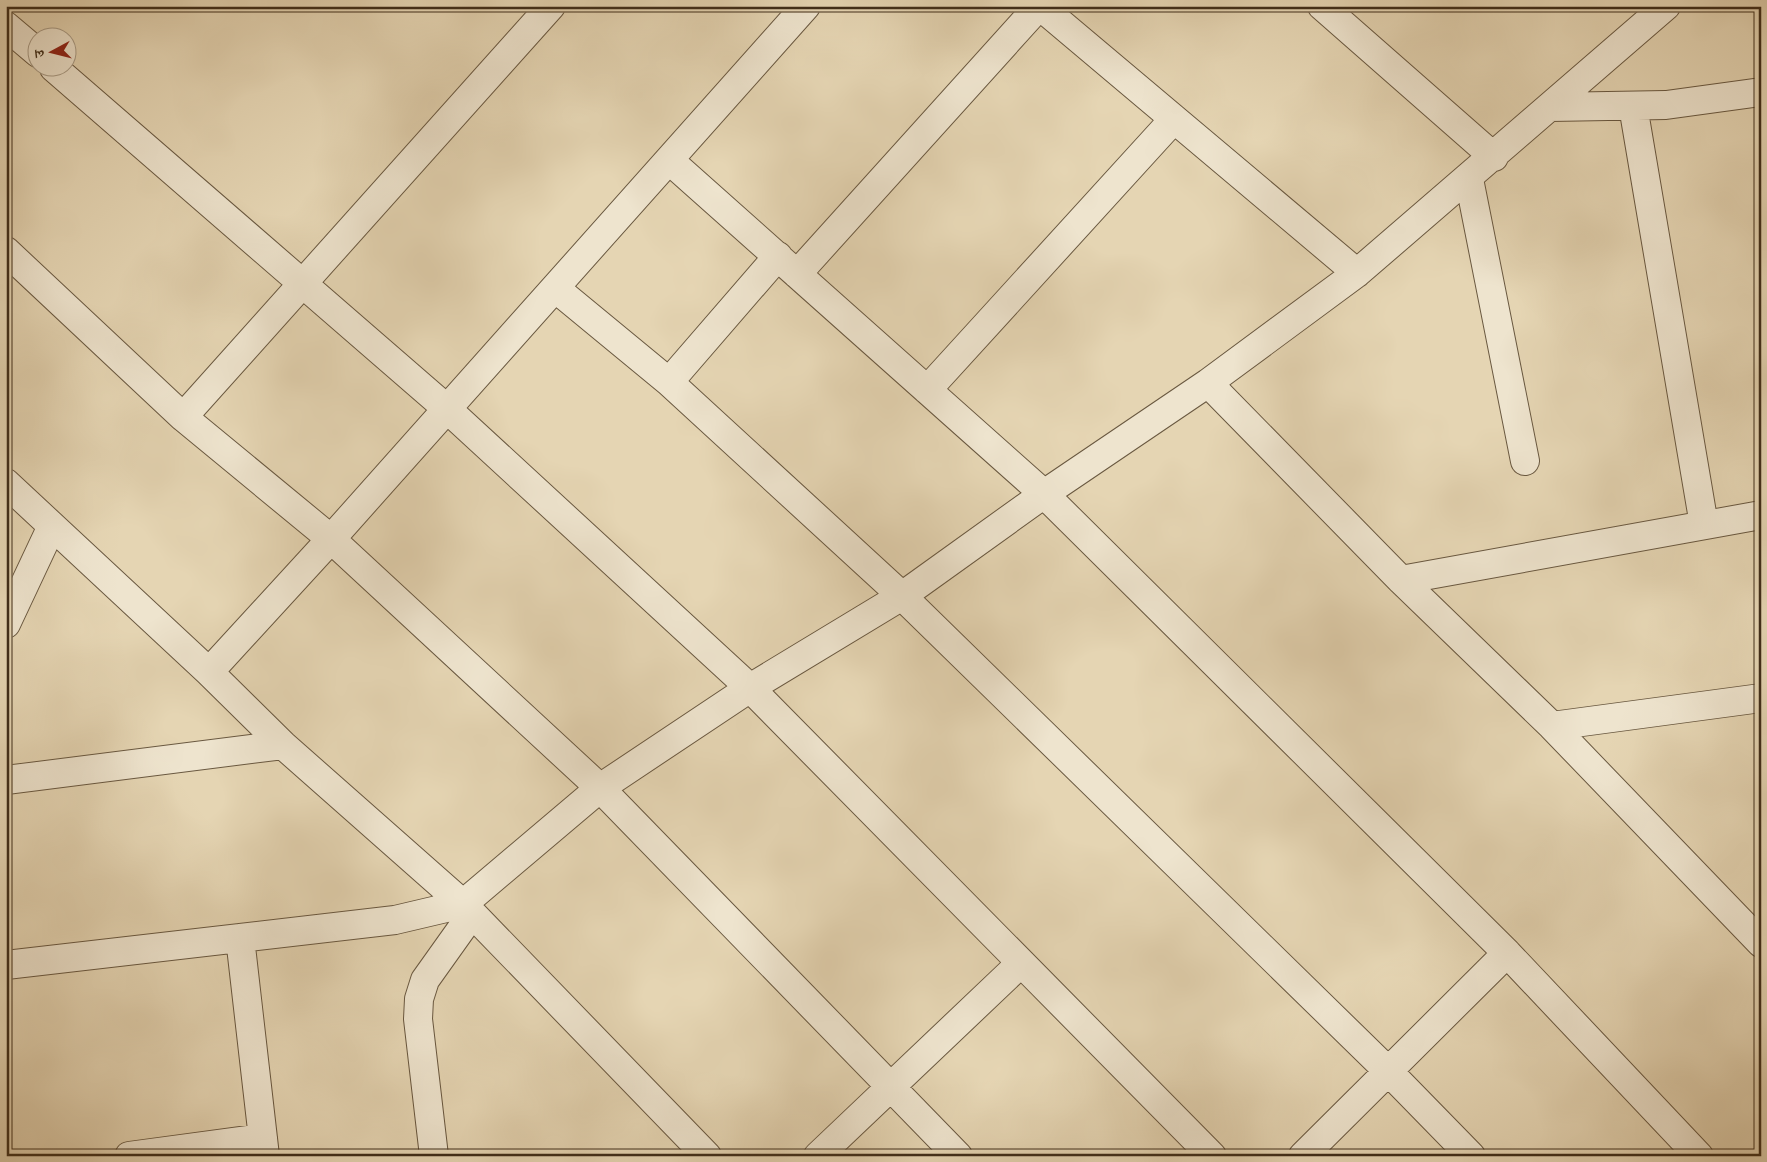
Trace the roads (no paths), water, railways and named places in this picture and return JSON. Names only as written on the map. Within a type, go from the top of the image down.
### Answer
[{"type":"street","points":[[183,417],[550,6]]},
{"type":"street","points":[[209,672],[331,539],[806,6]]},
{"type":"street","points":[[669,382],[788,265],[1039,6],[1357,274]]},
{"type":"street","points":[[1322,6],[1494,157]]},
{"type":"street","points":[[434,1156],[418,1020],[419,999],[425,980],[467,909],[600,788],[750,688],[902,596],[1044,494],[1208,383],[1357,274],[1494,157],[1654,10]]},
{"type":"street","points":[[6,26],[28,45]]},
{"type":"street","points":[[65,78],[446,408],[750,688],[1212,1156]]},
{"type":"street","points":[[1550,107],[1633,106],[1704,101],[1761,92]]},
{"type":"street","points":[[1633,106],[1704,524]]},
{"type":"street","points":[[928,390],[1174,119]]},
{"type":"street","points":[[669,160],[1044,494],[1507,952],[1699,1156]]},
{"type":"street","points":[[1468,179],[1525,461]]},
{"type":"street","points":[[6,251],[183,417],[331,539],[600,788],[958,1156]]},
{"type":"street","points":[[555,288],[669,382],[902,596],[1387,1070],[1471,1156]]},
{"type":"street","points":[[1208,383],[1401,580],[1552,726],[1761,943]]},
{"type":"street","points":[[6,483],[209,672],[282,745],[467,909],[707,1156]]},
{"type":"street","points":[[1401,580],[1761,515]]},
{"type":"street","points":[[6,624],[52,526]]},
{"type":"street","points":[[1552,726],[1761,698]]},
{"type":"street","points":[[6,780],[282,745]]},
{"type":"street","points":[[6,965],[395,920],[467,909]]},
{"type":"street","points":[[129,1156],[264,1147],[240,938]]},
{"type":"street","points":[[1303,1156],[1507,952]]},
{"type":"street","points":[[818,1156],[892,1088],[1021,963]]}]
